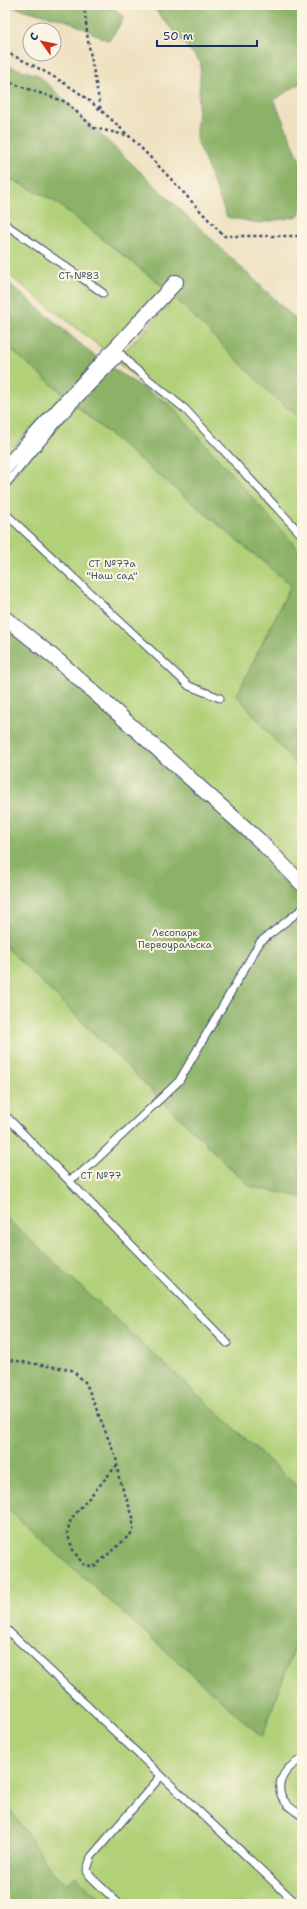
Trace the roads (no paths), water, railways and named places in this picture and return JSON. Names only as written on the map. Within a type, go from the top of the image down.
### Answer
[{"type":"street","points":[[5,468],[176,282]]},
{"type":"street","points":[[5,618],[60,662],[259,840],[302,884]]},
{"type":"lane","points":[[5,224],[103,292]]},
{"type":"lane","points":[[5,485],[72,406],[122,354],[133,367],[185,409],[302,535]]},
{"type":"lane","points":[[5,513],[189,686],[220,698]]},
{"type":"lane","points":[[69,1180],[96,1160],[179,1081],[260,942],[302,909]]},
{"type":"lane","points":[[5,1115],[227,1343]]},
{"type":"lane","points":[[5,1628],[297,1904]]},
{"type":"lane","points":[[302,1759],[287,1770],[279,1787],[282,1798],[288,1806],[302,1816]]},
{"type":"lane","points":[[119,1904],[90,1876],[87,1870],[91,1857],[161,1776]]},
{"type":"park label","name":"СТ №83","points":[[79,275]]},
{"type":"park label","name":"СТ №77а \"Наш сад\"","points":[[112,568]]},
{"type":"park label","name":"Лесопарк Первоуральска","points":[[175,938]]},
{"type":"park label","name":"СТ №77","points":[[101,1175]]}]
